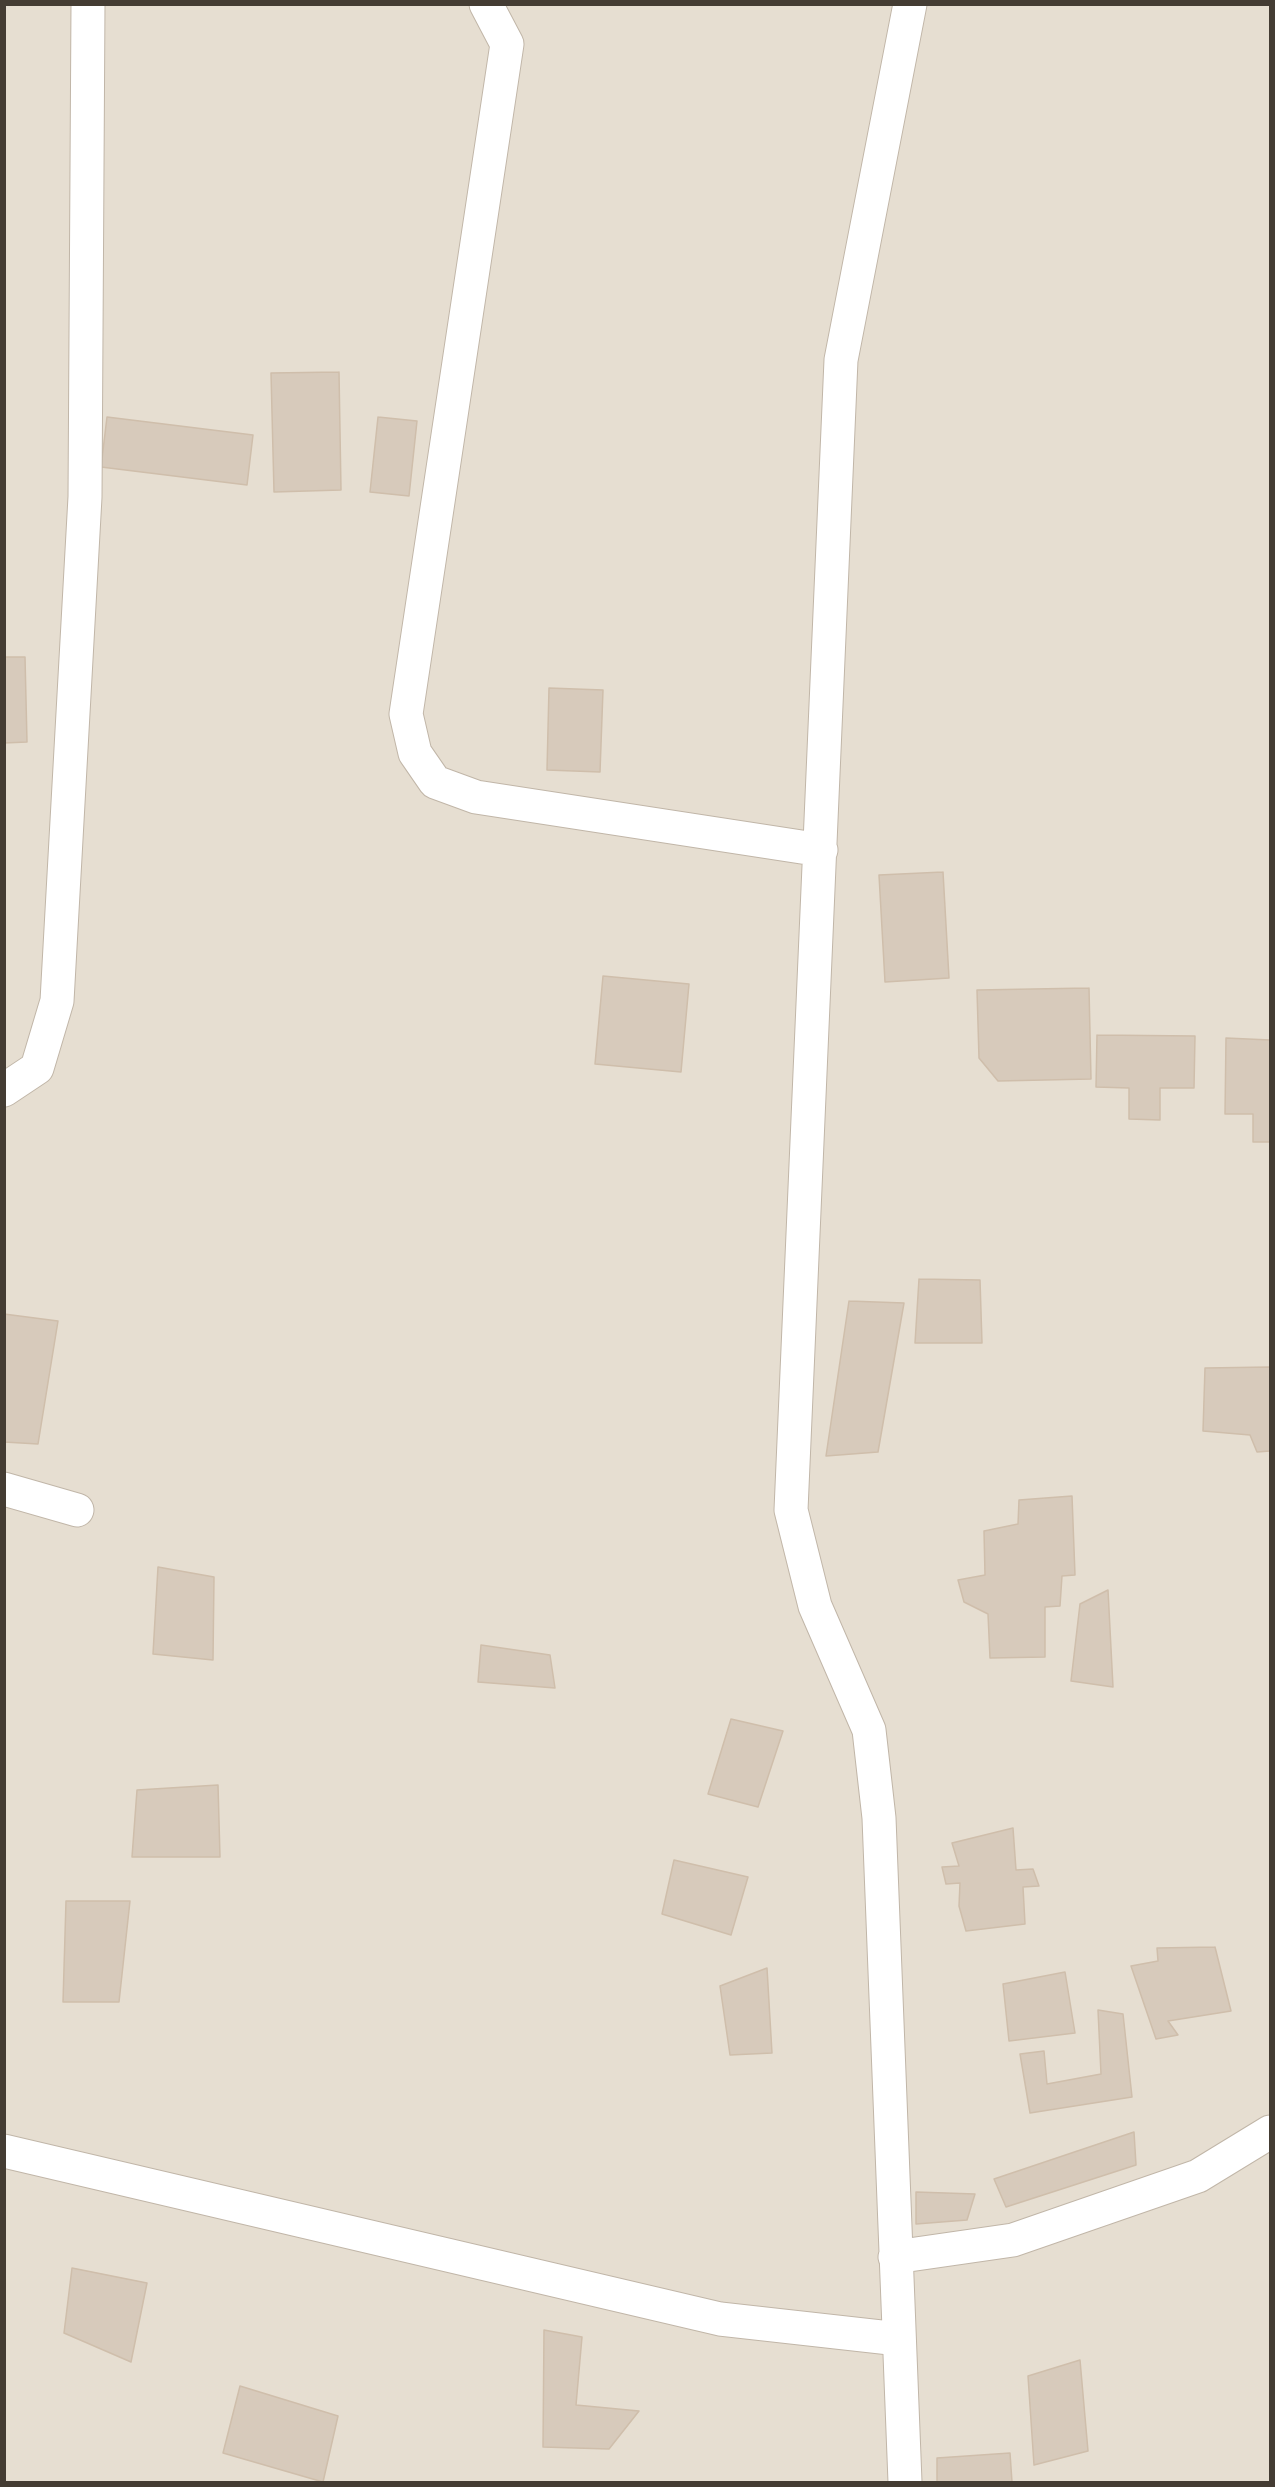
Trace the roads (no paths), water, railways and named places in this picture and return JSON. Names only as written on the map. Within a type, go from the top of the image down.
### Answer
[{"type":"street","points":[[4,1090],[37,1068],[57,1001],[85,497],[88,4]]},
{"type":"street","points":[[486,4],[507,44],[406,714],[416,753],[435,782],[476,797],[820,850]]},
{"type":"street","points":[[905,2482],[879,1818],[869,1730],[815,1606],[792,1510],[841,360],[910,4]]},
{"type":"street","points":[[4,1489],[77,1510]]},
{"type":"street","points":[[895,2257],[1012,2240],[1198,2176],[1270,2132]]},
{"type":"street","points":[[4,2151],[720,2319],[899,2339]]}]
